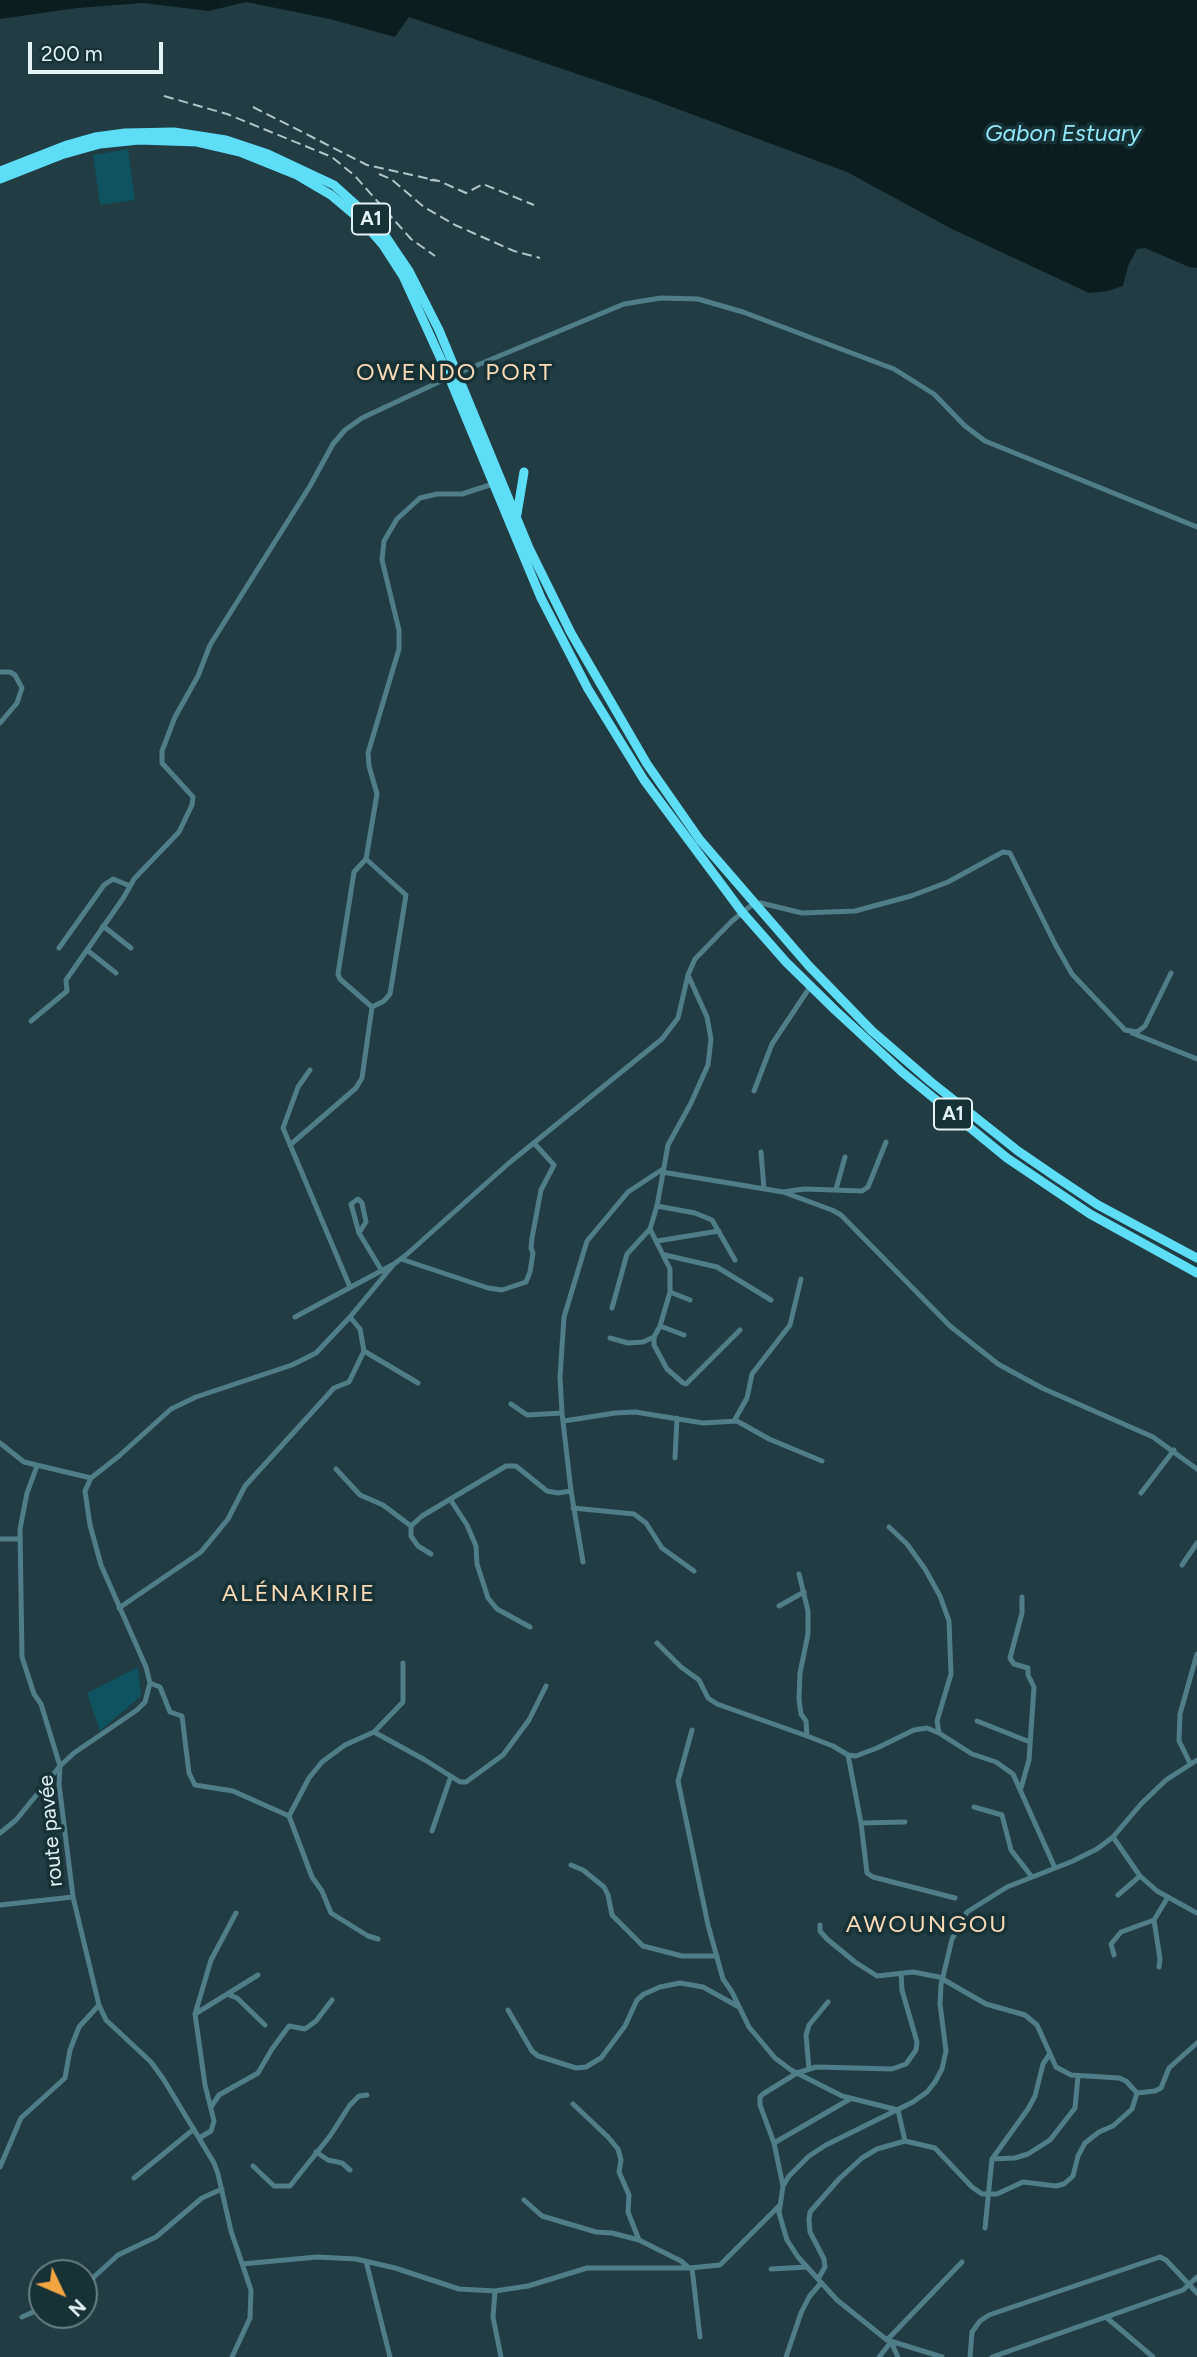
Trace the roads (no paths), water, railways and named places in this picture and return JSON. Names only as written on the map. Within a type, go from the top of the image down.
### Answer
[{"type":"highway","name":"A1","points":[[0,172],[80,141],[147,132],[174,132],[211,137],[255,149],[284,161],[334,185],[382,231],[413,278],[439,330],[453,376]]},
{"type":"highway","name":"A1","points":[[0,179],[84,148],[138,140],[197,142],[240,152],[313,184],[331,195],[375,234],[403,276],[453,376],[541,598],[608,724],[670,818],[742,912],[810,987],[902,1072],[1007,1158],[1090,1214],[1197,1273]]},
{"type":"highway","points":[[516,516],[524,472]]},
{"type":"highway","name":"A1","points":[[497,482],[571,633],[647,764],[700,840],[809,967],[863,1022],[931,1082],[1018,1151],[1077,1191],[1197,1258]]},
{"type":"street","points":[[31,1021],[66,992],[66,980],[139,872],[159,855],[179,832],[193,797],[162,763],[162,751],[175,717],[198,676],[210,645],[310,486],[321,462],[345,430],[362,418],[453,376],[624,304],[661,298],[698,299],[743,312],[894,369],[934,394],[965,426],[985,441],[1197,527]]},
{"type":"street","points":[[372,1007],[340,979],[338,974],[354,872],[366,859],[377,794],[369,766],[369,753],[397,660],[400,640],[383,570],[384,541],[397,519],[419,498],[437,494],[462,494],[497,482]]},
{"type":"street","points":[[0,672],[15,675],[22,688],[18,703],[0,723]]},
{"type":"street","points":[[295,1317],[401,1259],[534,1143],[662,1039],[678,1018],[688,975],[699,954],[753,904],[761,903],[802,914],[855,911],[911,896],[948,882],[1003,852],[1010,853],[1072,974],[1125,1030],[1197,1059]]},
{"type":"street","points":[[290,1144],[360,1083],[372,1007],[390,995],[406,895],[366,859]]},
{"type":"street","points":[[58,948],[104,885],[113,880],[130,886]]},
{"type":"street","points":[[103,926],[131,948]]},
{"type":"street","points":[[87,950],[116,973]]},
{"type":"street","points":[[1125,1030],[1138,1032],[1145,1026],[1171,972]]},
{"type":"street","points":[[612,1308],[627,1254],[650,1229],[673,1133],[708,1066],[711,1039],[707,1017],[688,975]]},
{"type":"street","points":[[754,1091],[772,1044],[810,987]]},
{"type":"street","points":[[310,1070],[298,1087],[283,1126],[350,1287]]},
{"type":"street","points":[[783,1192],[865,1190],[886,1142]]},
{"type":"street","points":[[401,1259],[488,1288],[502,1290],[526,1282],[530,1272],[532,1238],[541,1190],[554,1165],[534,1143]]},
{"type":"street","points":[[761,1152],[764,1189]]},
{"type":"street","points":[[836,1189],[845,1157]]},
{"type":"street","points":[[583,1562],[573,1508],[562,1413],[560,1377],[564,1317],[587,1241],[628,1192],[663,1170],[783,1192],[841,1215],[950,1326],[998,1364],[1085,1408],[1146,1433],[1174,1450],[1197,1469]]},
{"type":"street","points":[[359,1233],[366,1222],[362,1203],[358,1199],[351,1204],[359,1233],[382,1271]]},
{"type":"street","points":[[657,1206],[705,1216],[715,1223],[734,1260]]},
{"type":"street","points":[[650,1229],[670,1269],[670,1292],[654,1337],[654,1345],[667,1369],[686,1384],[740,1330]]},
{"type":"street","points":[[657,1241],[719,1231]]},
{"type":"street","points":[[665,1255],[717,1267],[771,1300]]},
{"type":"street","points":[[289,1816],[233,1791],[195,1786],[189,1773],[182,1716],[170,1712],[160,1687],[150,1683],[146,1667],[100,1565],[85,1498],[86,1486],[91,1478],[120,1456],[171,1409],[197,1397],[305,1360],[326,1344],[394,1264]]},
{"type":"street","points":[[734,1421],[747,1398],[752,1374],[790,1325],[801,1279]]},
{"type":"street","points":[[670,1292],[690,1300]]},
{"type":"street","points":[[119,1608],[201,1552],[228,1519],[245,1486],[334,1388],[349,1382],[364,1351],[360,1329],[350,1317]]},
{"type":"street","points":[[660,1326],[684,1335]]},
{"type":"street","points":[[610,1338],[628,1343],[643,1342],[654,1337]]},
{"type":"street","points":[[364,1351],[418,1382]]},
{"type":"street","points":[[511,1405],[527,1415],[562,1413]]},
{"type":"street","points":[[564,1421],[635,1412],[703,1423],[741,1422],[769,1439],[822,1461]]},
{"type":"street","points":[[675,1458],[677,1418]]},
{"type":"street","points":[[0,1443],[24,1462],[91,1478]]},
{"type":"street","points":[[1141,1493],[1174,1450]]},
{"type":"street","points":[[0,1833],[16,1820],[60,1766],[23,1657],[20,1539],[23,1510],[37,1466]]},
{"type":"street","points":[[411,1526],[506,1466],[516,1466],[547,1491],[571,1491]]},
{"type":"street","points":[[336,1469],[360,1495],[383,1506],[411,1526]]},
{"type":"street","points":[[450,1499],[467,1525],[476,1546],[477,1564],[488,1598],[497,1609],[530,1627]]},
{"type":"street","points":[[573,1508],[635,1514],[646,1523],[662,1548],[694,1571]]},
{"type":"street","points":[[411,1526],[411,1536],[418,1546],[431,1554]]},
{"type":"street","points":[[889,1527],[907,1544],[925,1569],[940,1596],[948,1621],[952,1668],[937,1721],[939,1733]]},
{"type":"street","points":[[0,1539],[20,1539]]},
{"type":"street","points":[[1182,1565],[1197,1543]]},
{"type":"street","points":[[799,1574],[808,1611],[808,1634],[800,1674],[799,1699],[806,1721],[807,1736]]},
{"type":"street","points":[[779,1606],[804,1592]]},
{"type":"street","points":[[1021,1788],[1029,1760],[1034,1687],[1027,1667],[1014,1664],[1010,1658],[1022,1613],[1022,1597]]},
{"type":"street","points":[[657,1643],[681,1667],[699,1680],[708,1698],[717,1704],[833,1745],[848,1755],[863,1755],[914,1730],[927,1728],[972,1755],[996,1762],[1013,1774],[1021,1788],[1055,1868]]},
{"type":"street","points":[[1190,1763],[1179,1741],[1180,1714],[1197,1654]]},
{"type":"street","points":[[378,1939],[368,1936],[327,1908],[325,1898],[299,1848],[289,1816],[309,1778],[323,1762],[345,1745],[374,1731],[403,1702],[402,1663]]},
{"type":"street","name":"route pavée","points":[[150,1683],[145,1702],[138,1710],[74,1753],[60,1766],[59,1784],[73,1897],[99,2005],[111,2026],[151,2062],[214,2163],[222,2189],[231,2231],[248,2278],[251,2309],[247,2327],[232,2357]]},
{"type":"street","points":[[374,1731],[460,1782],[466,1782],[503,1755],[529,1720],[546,1686]]},
{"type":"street","points":[[977,1721],[1030,1742]]},
{"type":"street","points":[[692,1730],[678,1781],[700,1891],[723,1979],[737,2000],[749,2027],[767,2050],[797,2073],[850,2099],[898,2110]]},
{"type":"street","points":[[848,1755],[861,1823],[866,1869],[870,1875],[955,1898]]},
{"type":"street","points":[[783,2186],[797,2166],[826,2145],[898,2110],[927,2092],[942,2069],[946,2051],[940,2004],[952,1939],[961,1918],[1007,1886],[1088,1854],[1113,1837],[1155,1789],[1197,1760]]},
{"type":"street","points":[[432,1830],[451,1776]]},
{"type":"street","points":[[974,1807],[1002,1815],[1011,1850],[1032,1877]]},
{"type":"street","points":[[861,1823],[905,1822]]},
{"type":"street","points":[[1113,1837],[1149,1885],[1197,1913]]},
{"type":"street","points":[[571,1865],[583,1870],[604,1887],[612,1915],[643,1946],[682,1956],[717,1956]]},
{"type":"street","points":[[1118,1895],[1140,1876]]},
{"type":"street","points":[[0,1905],[73,1897]]},
{"type":"street","points":[[1114,1955],[1111,1944],[1121,1931],[1154,1920],[1168,1898]]},
{"type":"street","points":[[199,2138],[214,2126],[194,2014],[211,1960],[236,1913]]},
{"type":"street","points":[[1154,1920],[1159,1967]]},
{"type":"street","points":[[820,1925],[823,1935],[877,1976],[920,1973],[943,1979],[986,2004],[1010,2010],[1032,2021],[1041,2033],[1056,2067],[1063,2072],[1078,2076],[1119,2078],[1132,2085],[1137,2092]]},
{"type":"street","points":[[901,1973],[902,1990],[917,2042],[911,2059],[901,2067],[892,2069],[809,2069],[797,2073],[760,2097],[783,2186],[779,2206],[780,2220],[787,2240],[807,2267],[850,2313],[889,2341],[942,2357]]},
{"type":"street","points":[[194,2014],[258,1975]]},
{"type":"street","points":[[508,2010],[531,2051],[538,2056],[576,2068],[586,2067],[601,2058],[625,2026],[637,2000],[660,1987],[680,1983],[704,1987],[739,2007]]},
{"type":"street","points":[[227,1994],[237,1998],[265,2025]]},
{"type":"street","points":[[211,2107],[219,2095],[258,2073],[289,2025],[305,2029],[316,2021],[332,2000]]},
{"type":"street","points":[[809,2069],[806,2035],[809,2025],[828,2002]]},
{"type":"street","points":[[0,2167],[21,2118],[65,2078],[79,2026],[99,2005]]},
{"type":"street","points":[[1137,2092],[1161,2088],[1169,2068],[1197,2043]]},
{"type":"street","points":[[985,2228],[992,2159],[1028,2109],[1049,2055]]},
{"type":"street","points":[[992,2159],[1028,2154],[1050,2140],[1075,2108],[1078,2076]]},
{"type":"street","points":[[786,2357],[801,2313],[825,2267],[824,2259],[810,2232],[810,2212],[862,2158],[877,2149],[905,2141],[935,2148],[982,2194],[998,2194],[1023,2182],[1056,2186],[1069,2181],[1081,2148],[1132,2109],[1137,2092]]},
{"type":"street","points":[[253,2166],[274,2186],[285,2187],[294,2182],[350,2105],[359,2096],[367,2095]]},
{"type":"street","points":[[774,2143],[850,2099]]},
{"type":"street","points":[[573,2104],[618,2150],[621,2160],[619,2172],[629,2195],[628,2211],[639,2240]]},
{"type":"street","points":[[898,2110],[905,2141]]},
{"type":"street","points":[[134,2178],[194,2129]]},
{"type":"street","points":[[316,2152],[328,2160],[342,2163],[350,2171]]},
{"type":"street","points":[[98,2273],[118,2255],[156,2237],[202,2198],[222,2189]]},
{"type":"street","points":[[524,2200],[535,2212],[558,2222],[639,2240],[681,2260],[690,2268],[700,2337]]},
{"type":"street","points":[[242,2264],[317,2257],[366,2261],[459,2289],[495,2291],[528,2286],[587,2268],[675,2270],[720,2265],[779,2206]]},
{"type":"street","points":[[970,2357],[972,2332],[980,2321],[989,2315],[1160,2257],[1197,2293]]},
{"type":"street","points":[[366,2261],[390,2357]]},
{"type":"street","points":[[879,2357],[889,2341],[962,2262]]},
{"type":"street","points":[[771,2269],[807,2267]]},
{"type":"street","points":[[992,2357],[1107,2318],[1189,2286],[1197,2277]]},
{"type":"street","points":[[495,2291],[493,2317],[501,2357]]},
{"type":"street","points":[[22,2317],[28,2314]]},
{"type":"street","points":[[1107,2318],[1153,2357]]},
{"type":"street","points":[[889,2341],[898,2357]]},
{"type":"water","name":"Gabon Estuary","points":[[0,0],[1197,0],[1197,268],[1145,248],[1137,249],[1128,266],[1123,286],[1089,293],[952,229],[847,172],[648,98],[409,17],[395,37],[330,19],[246,2],[209,11],[143,3],[77,8],[0,19]]},
{"type":"railway","points":[[164,96],[227,114],[332,157],[355,176],[411,239],[435,256]]},
{"type":"railway","points":[[253,107],[367,165],[439,181]]},
{"type":"railway","points":[[379,174],[391,179],[424,207],[455,225],[514,251],[540,258]]},
{"type":"railway","points":[[430,180],[439,181],[466,193],[483,184],[534,205]]},
{"type":"district","name":"OWENDO PORT","points":[[455,373]]},
{"type":"district","name":"ALÉNAKIRIE","points":[[299,1594]]},
{"type":"district","name":"AWOUNGOU","points":[[927,1925]]}]
